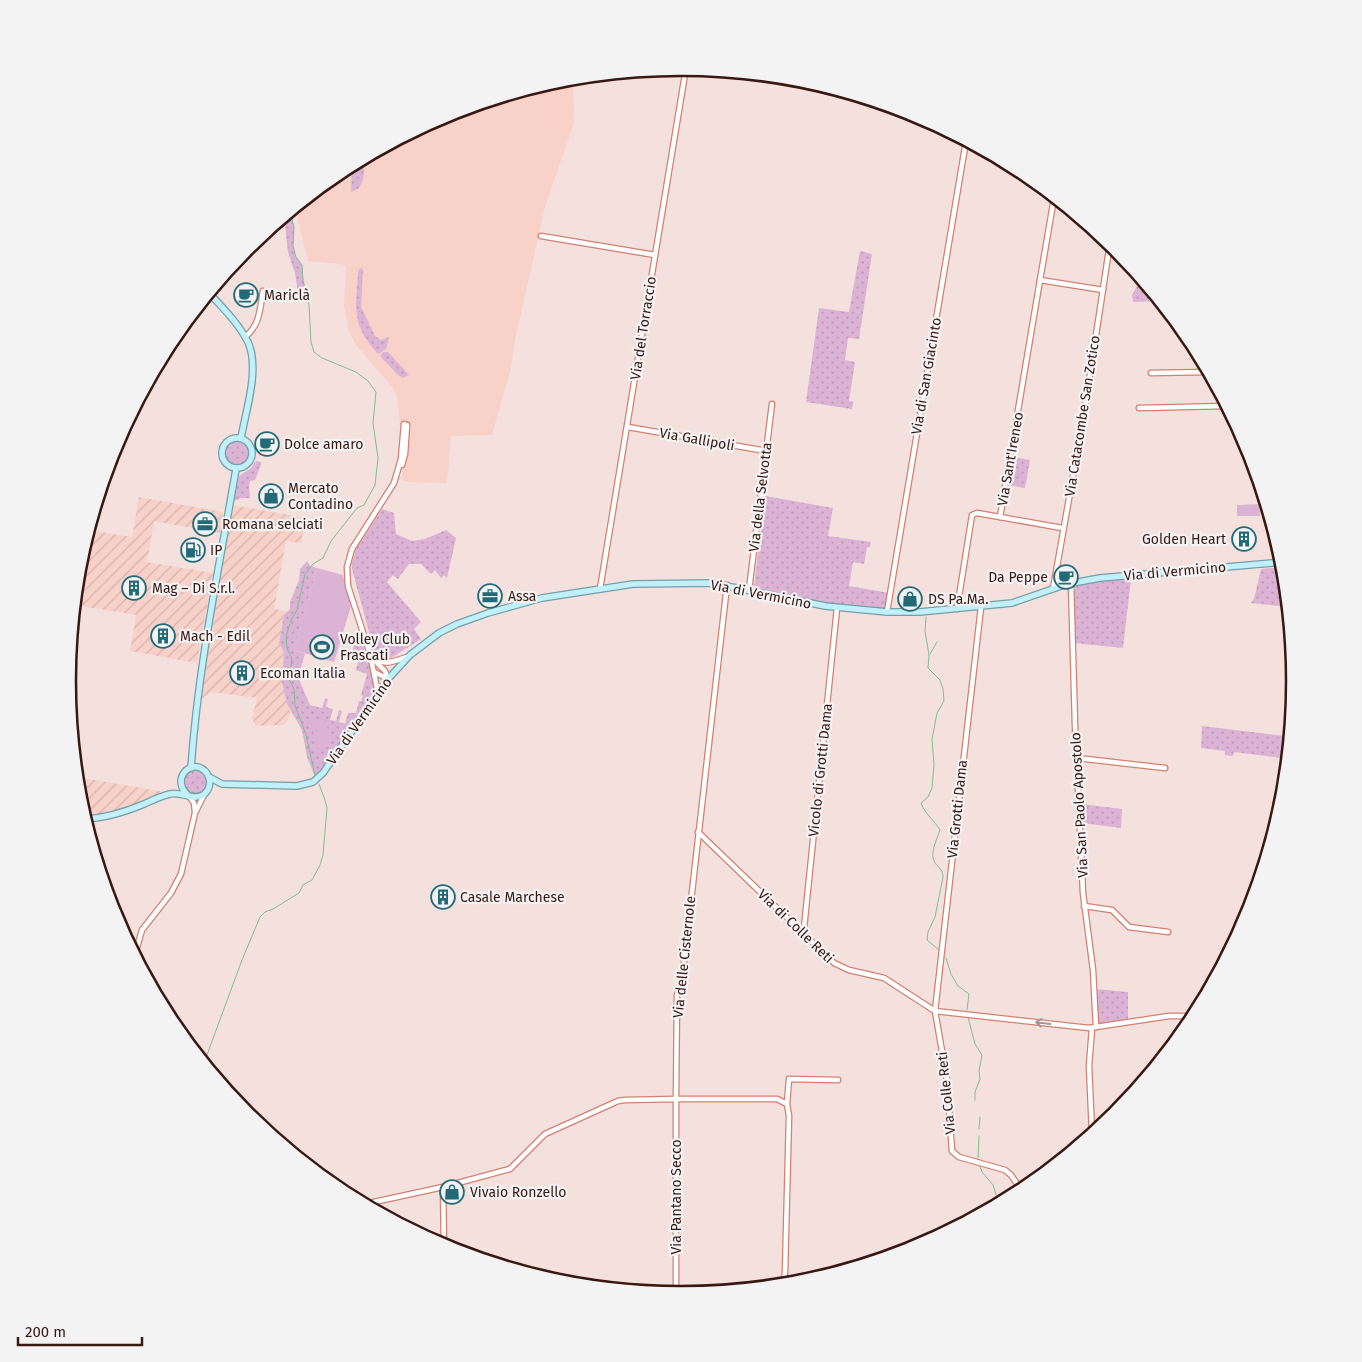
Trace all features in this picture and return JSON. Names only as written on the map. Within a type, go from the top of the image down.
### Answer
[{"type":"main road","points":[[214,297],[245,337],[251,351],[253,364],[252,380],[241,438]]},
{"type":"main road","points":[[234,438],[241,438],[250,445],[252,456],[246,466],[236,468],[226,464],[222,452],[224,445],[228,441],[234,438]]},
{"type":"main road","points":[[191,768],[203,666],[236,468]]},
{"type":"main road","name":"Via di Vermicino","points":[[210,778],[222,784],[293,786],[308,784],[314,781],[323,773],[388,679],[407,657],[444,630],[488,613],[542,598],[642,583],[712,583],[837,608],[888,612],[920,612],[1017,602],[1071,583],[1096,578],[1274,563]]},
{"type":"main road","points":[[168,794],[175,788],[187,770],[191,768],[204,770],[210,778],[210,786],[206,793]]},
{"type":"main road","points":[[181,778],[181,788],[188,795]]},
{"type":"main road","points":[[92,818],[115,814],[168,794],[179,793],[197,797],[206,793],[214,786],[222,784]]},
{"type":"street","name":"Via del Torraccio","points":[[600,589],[685,76]]},
{"type":"street","name":"Via di San Giacinto","points":[[888,612],[965,148]]},
{"type":"street","name":"Via Sant'Ireneo","points":[[957,609],[972,515],[976,513],[1000,517],[1053,204]]},
{"type":"street","points":[[541,236],[655,255]]},
{"type":"street","name":"Via Catacombe San Zotico","points":[[1053,589],[1062,528],[1084,414],[1109,253]]},
{"type":"street","points":[[1040,280],[1103,290]]},
{"type":"street","points":[[245,337],[256,324],[263,291]]},
{"type":"street","points":[[1151,373],[1201,372]]},
{"type":"street","name":"Via della Selvotta","points":[[749,590],[772,404]]},
{"type":"street","points":[[1139,408],[1219,406]]},
{"type":"street","points":[[378,693],[370,654],[348,584],[348,562],[354,546],[392,488],[404,459],[406,425]]},
{"type":"street","name":"Via Gallipoli","points":[[628,427],[766,451]]},
{"type":"street","points":[[1000,517],[1062,528]]},
{"type":"street","name":"Via San Paolo Apostolo","points":[[1071,583],[1084,906],[1093,970],[1094,1027],[1088,1066],[1092,1125]]},
{"type":"street","name":"Via delle Cisternole","points":[[676,1099],[677,995],[682,980],[726,585]]},
{"type":"street","name":"Via Grotti Dama","points":[[935,1010],[981,607]]},
{"type":"street","name":"Vicolo di Grotti Dama","points":[[801,931],[804,928],[810,875],[837,608]]},
{"type":"street","points":[[370,654],[384,669],[388,679]]},
{"type":"street","points":[[375,660],[379,663],[386,663],[407,657]]},
{"type":"street","points":[[374,672],[388,679]]},
{"type":"street","points":[[1077,758],[1165,768]]},
{"type":"street","points":[[138,946],[144,928],[171,893],[181,874],[196,813],[206,793]]},
{"type":"street","points":[[188,795],[194,803],[196,813]]},
{"type":"street","name":"Via di Colle Reti","points":[[698,832],[840,967],[884,978],[935,1010]]},
{"type":"street","points":[[1084,906],[1112,910],[1124,924],[1130,927],[1168,932]]},
{"type":"street","points":[[935,1010],[1094,1027],[1169,1016],[1185,1016]]},
{"type":"street","name":"Via Colle Reti","points":[[935,1010],[947,1080],[952,1152],[959,1157],[1005,1170],[1017,1184]]},
{"type":"street","points":[[785,1277],[789,1079],[838,1080]]},
{"type":"street","points":[[374,1202],[443,1187],[510,1169],[544,1134],[618,1101],[777,1098],[787,1104]]},
{"type":"street","name":"Via Pantano Secco","points":[[676,1099],[676,1286]]},
{"type":"street","points":[[443,1187],[444,1237]]},
{"type":"shaded area","points":[[573,86],[574,123],[545,207],[515,340],[511,368],[492,435],[451,436],[447,483],[401,480],[411,425],[400,424],[397,397],[392,387],[356,345],[349,332],[344,306],[346,267],[342,264],[308,261],[297,214],[345,178],[379,157],[450,122],[524,97]]},
{"type":"shaded area","points":[[363,167],[362,182],[358,189],[351,192],[352,174]]},
{"type":"shaded area","points":[[292,218],[294,227],[293,246],[296,257],[302,265],[307,297],[298,293],[295,273],[288,252],[285,224]]},
{"type":"shaded area","points":[[860,251],[872,254],[859,339],[848,338],[845,360],[855,362],[849,401],[853,402],[852,409],[806,402],[819,308],[849,312]]},
{"type":"shaded area","points":[[360,268],[363,269],[361,307],[375,336],[381,340],[389,337],[386,349],[378,354],[363,334],[357,316],[356,297]]},
{"type":"shaded area","points":[[1138,284],[1152,301],[1133,302],[1132,295]]},
{"type":"shaded area","points":[[384,352],[388,352],[409,375],[403,378],[398,375],[380,356]]},
{"type":"shaded area","points":[[237,441],[242,442],[248,448],[248,458],[242,464],[237,465],[232,464],[226,458],[225,453],[226,448],[232,442]]},
{"type":"shaded area","points":[[1013,457],[1030,460],[1025,488],[1008,485]]},
{"type":"shaded area","points":[[256,461],[261,462],[261,465],[255,480],[250,481],[250,498],[241,498],[234,501],[239,476],[251,468]]},
{"type":"shaded area","points":[[765,496],[833,508],[828,536],[871,542],[870,547],[867,547],[864,564],[853,562],[849,586],[889,593],[885,608],[883,610],[827,605],[754,587]]},
{"type":"shaded area","points":[[139,497],[223,512],[220,533],[154,521],[147,562],[213,573],[197,663],[130,651],[136,615],[81,606],[95,531],[132,537]]},
{"type":"shaded area","points":[[1259,504],[1260,516],[1237,516],[1237,505]]},
{"type":"shaded area","points":[[233,505],[306,518],[301,543],[286,541],[274,609],[288,612],[284,615],[279,643],[284,652],[282,682],[291,715],[284,725],[256,726],[252,718],[257,698],[211,692],[200,700]]},
{"type":"shaded area","points":[[382,509],[394,513],[396,534],[412,541],[425,539],[446,530],[456,538],[447,578],[444,575],[441,578],[435,570],[431,574],[421,564],[409,564],[398,579],[393,575],[387,582],[421,622],[414,629],[421,639],[388,660],[380,658],[373,647],[352,569],[356,549]]},
{"type":"shaded area","points":[[307,561],[310,566],[317,568],[294,650],[305,654],[298,677],[310,705],[322,708],[325,698],[328,699],[326,707],[333,709],[330,720],[336,721],[339,710],[342,711],[339,722],[345,724],[348,713],[356,713],[359,701],[361,701],[363,696],[361,695],[367,674],[356,670],[358,662],[351,658],[354,645],[362,642],[374,682],[372,695],[328,764],[315,777],[307,757],[302,730],[287,704],[282,682],[284,652],[279,643],[284,615],[290,609],[290,602],[299,580],[300,569]]},
{"type":"shaded area","points":[[317,568],[343,575],[351,606],[334,662],[294,650]]},
{"type":"shaded area","points":[[1275,568],[1281,606],[1251,603],[1254,599],[1261,569]]},
{"type":"shaded area","points":[[1131,579],[1123,648],[1074,643],[1072,597],[1077,584]]},
{"type":"shaded area","points":[[325,717],[332,746],[317,749],[311,721]]},
{"type":"shaded area","points":[[1202,726],[1283,736],[1281,758],[1234,752],[1233,756],[1225,755],[1225,751],[1201,748]]},
{"type":"shaded area","points":[[196,770],[201,771],[207,777],[207,787],[201,793],[196,794],[191,793],[185,787],[184,782],[185,777],[191,771]]},
{"type":"shaded area","points":[[84,778],[166,792],[120,810],[92,815]]},
{"type":"shaded area","points":[[1081,804],[1122,809],[1121,828],[1082,823]]},
{"type":"shaded area","points":[[1095,989],[1128,992],[1128,1021],[1100,1025],[1097,1021]]},
{"type":"waterway","points":[[292,218],[294,227],[293,246],[296,257],[302,265],[303,280],[309,305],[311,342],[314,352],[322,358],[356,372],[368,381],[376,392],[373,423],[378,458],[375,485],[364,505],[357,508],[331,541],[323,558],[313,564],[305,574],[297,610],[291,620],[286,637],[287,648],[292,659],[289,679],[294,689],[295,705],[306,735],[315,775]]},
{"type":"waterway","points":[[926,617],[925,631],[929,655],[928,668],[940,680],[944,701],[937,713],[932,739],[934,765],[932,788],[928,797],[921,803],[940,830],[934,846],[933,859],[942,871],[943,877],[935,917],[928,932],[927,940],[939,950]]},
{"type":"waterway","points":[[930,654],[937,642]]},
{"type":"waterway","points":[[207,1056],[260,917],[265,912],[299,893],[303,885],[312,880],[320,865],[323,855],[327,808],[319,784]]},
{"type":"waterway","points":[[946,958],[951,974],[958,986],[969,994],[967,1010]]},
{"type":"waterway","points":[[968,1017],[975,1044],[982,1055],[979,1071],[980,1079],[975,1092],[975,1100]]},
{"type":"waterway","points":[[979,1129],[980,1117]]},
{"type":"waterway","points":[[978,1158],[979,1136]]},
{"type":"waterway","points":[[980,1166],[982,1172],[993,1185],[997,1197]]},
{"type":"place","name":"Mariclà","points":[[246,295]]},
{"type":"place","name":"Dolce amaro","points":[[267,444]]},
{"type":"place","name":"Mercato Contadino","points":[[271,496]]},
{"type":"place","name":"Romana selciati","points":[[205,524]]},
{"type":"place","name":"Golden Heart","points":[[1244,539]]},
{"type":"place","name":"IP","points":[[193,550]]},
{"type":"place","name":"Da Peppe","points":[[1066,577]]},
{"type":"place","name":"Mag – Di S.r.l.","points":[[134,588]]},
{"type":"place","name":"Assa","points":[[490,596]]},
{"type":"place","name":"DS Pa.Ma.","points":[[910,599]]},
{"type":"place","name":"Mach - Edil","points":[[163,636]]},
{"type":"place","name":"Volley Club Frascati","points":[[322,647]]},
{"type":"place","name":"Ecoman Italia","points":[[242,673]]},
{"type":"place","name":"Casale Marchese","points":[[443,897]]},
{"type":"place","name":"Vivaio Ronzello","points":[[452,1192]]}]
